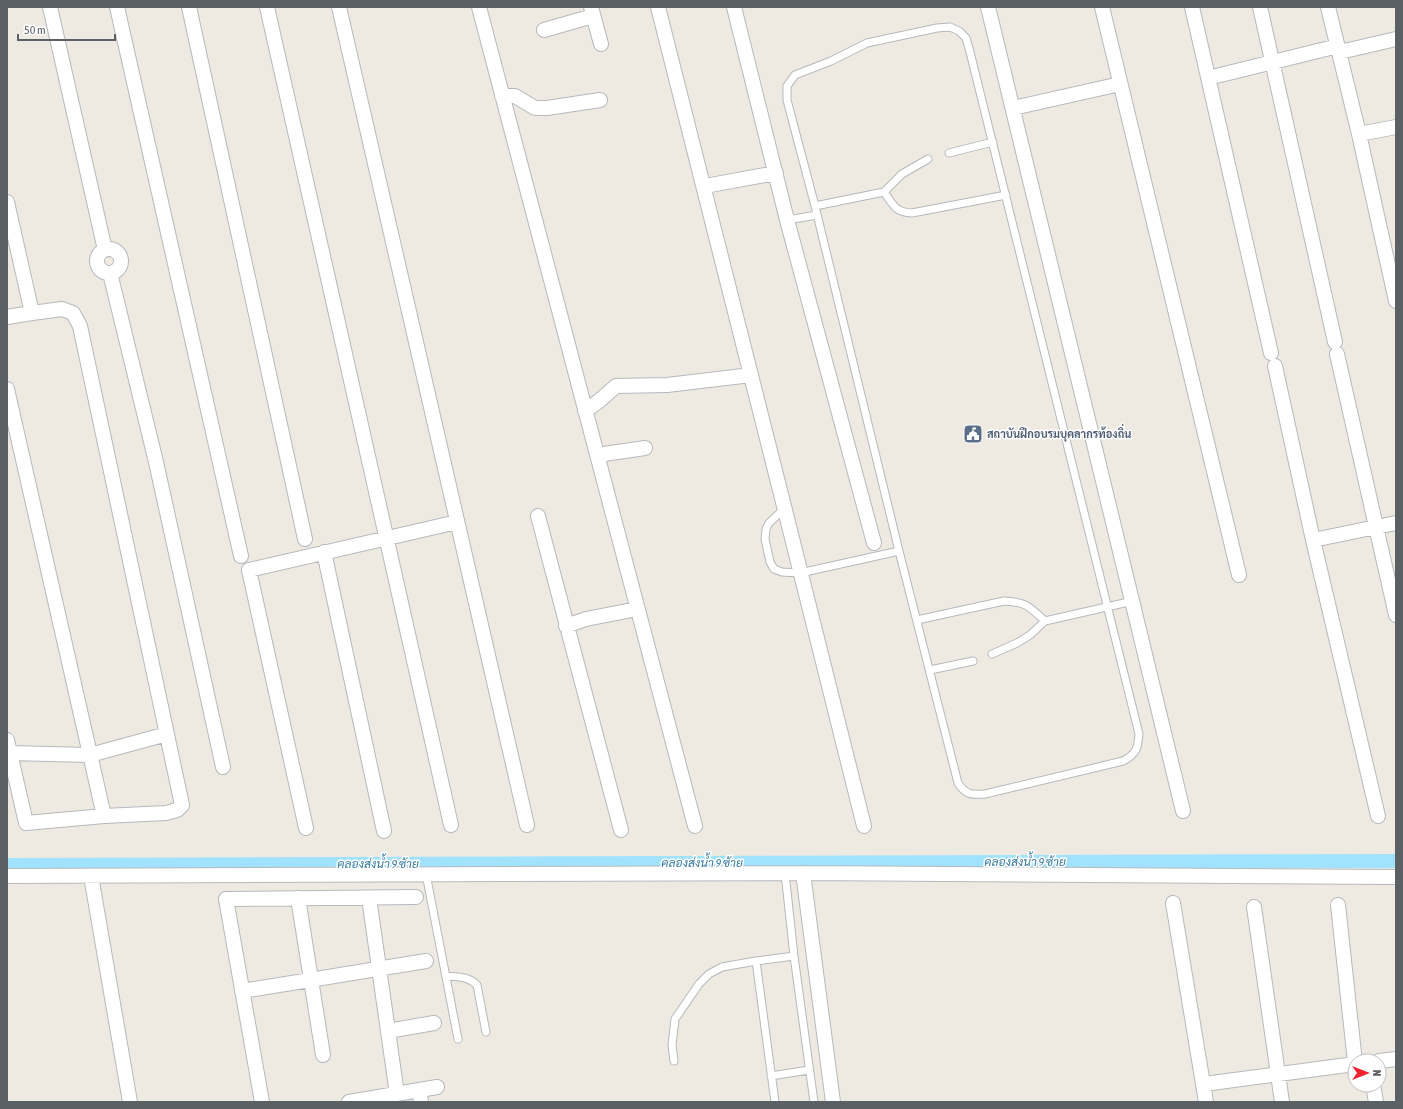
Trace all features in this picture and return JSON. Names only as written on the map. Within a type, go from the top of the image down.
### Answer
[{"type":"street","points":[[50,7],[105,250],[98,258],[98,264],[100,269],[110,273],[156,462],[223,767]]},
{"type":"street","points":[[117,7],[241,556]]},
{"type":"street","points":[[189,7],[305,539]]},
{"type":"street","points":[[267,7],[451,825]]},
{"type":"street","points":[[339,7],[527,825]]},
{"type":"street","points":[[479,7],[695,826]]},
{"type":"street","points":[[658,7],[705,186],[800,574],[864,826]]},
{"type":"street","points":[[734,7],[787,220],[874,543]]},
{"type":"street","points":[[988,7],[1183,811]]},
{"type":"street","points":[[1102,7],[1239,575]]},
{"type":"street","points":[[1192,7],[1313,540],[1378,816]]},
{"type":"street","points":[[1260,7],[1396,615]]},
{"type":"street","points":[[1329,7],[1396,301]]},
{"type":"street","points":[[544,30],[592,12],[601,44]]},
{"type":"street","points":[[1208,78],[1339,49],[1396,39]]},
{"type":"street","points":[[1013,108],[1120,84]]},
{"type":"street","points":[[502,96],[515,96],[535,108],[547,108],[600,100]]},
{"type":"street","points":[[1359,134],[1396,127]]},
{"type":"street","points":[[705,186],[776,173]]},
{"type":"street","points":[[7,202],[32,313]]},
{"type":"street","points":[[7,317],[62,309],[73,313],[80,326],[167,734],[182,805],[177,810],[166,812],[26,823],[8,746],[90,755],[167,734]]},
{"type":"street","points":[[585,411],[616,386],[667,385],[751,375]]},
{"type":"street","points":[[7,389],[104,816]]},
{"type":"street","points":[[597,455],[645,448]]},
{"type":"street","points":[[538,516],[621,830]]},
{"type":"street","points":[[306,828],[249,570],[457,522]]},
{"type":"street","points":[[1313,540],[1396,523]]},
{"type":"street","points":[[324,552],[384,831]]},
{"type":"street","points":[[566,626],[597,617],[637,610]]},
{"type":"street","points":[[803,873],[833,1102]]},
{"type":"street","points":[[7,876],[803,873],[1396,876]]},
{"type":"street","points":[[91,876],[130,1102]]},
{"type":"street","points":[[298,898],[323,1055]]},
{"type":"street","points":[[369,898],[397,1094]]},
{"type":"street","points":[[262,1102],[226,899],[416,898]]},
{"type":"street","points":[[1173,902],[1206,1102]]},
{"type":"street","points":[[1338,905],[1354,1053]]},
{"type":"street","points":[[1254,907],[1282,1102]]},
{"type":"street","points":[[242,991],[426,961]]},
{"type":"street","points":[[388,1031],[434,1023]]},
{"type":"street","points":[[1204,1084],[1278,1075],[1347,1064]]},
{"type":"street","points":[[357,1101],[397,1094],[420,1096],[437,1087]]},
{"type":"lane","points":[[950,27],[960,31],[966,38],[1006,195],[1109,607],[1139,734],[1138,746],[1132,756],[1123,761],[985,794],[972,794],[964,791],[958,783],[899,551],[815,206],[787,100],[787,86],[795,75],[831,61],[868,43],[937,28],[950,27]]},
{"type":"lane","points":[[949,153],[993,142]]},
{"type":"lane","points":[[815,206],[884,192],[902,174],[928,159]]},
{"type":"lane","points":[[884,192],[895,208],[901,212],[912,213],[1006,195]]},
{"type":"lane","points":[[787,220],[817,215]]},
{"type":"lane","points":[[784,509],[769,523],[766,529],[765,539],[770,562],[774,569],[782,572],[788,574],[800,574],[899,551]]},
{"type":"lane","points":[[917,620],[1004,601],[1018,602],[1029,606],[1045,621]]},
{"type":"lane","points":[[992,654],[1017,643],[1030,635],[1045,621],[1133,601]]},
{"type":"lane","points":[[930,670],[973,661]]},
{"type":"lane","points":[[785,873],[794,956],[814,1102]]},
{"type":"lane","points":[[426,874],[458,1039]]},
{"type":"lane","points":[[674,1061],[672,1045],[675,1019],[699,984],[709,974],[722,967],[794,956]]},
{"type":"lane","points":[[756,961],[775,1102]]},
{"type":"lane","points":[[446,976],[466,978],[472,980],[477,985],[486,1032]]},
{"type":"lane","points":[[771,1076],[809,1070]]},
{"type":"waterway","name":"คลองส่งน้ำ 9 ซ้าย","points":[[7,865],[1396,861]]},
{"type":"place","name":"สถาบันฝึกอบรมบุคลากรท้องถิ่น","points":[[973,434]]}]
